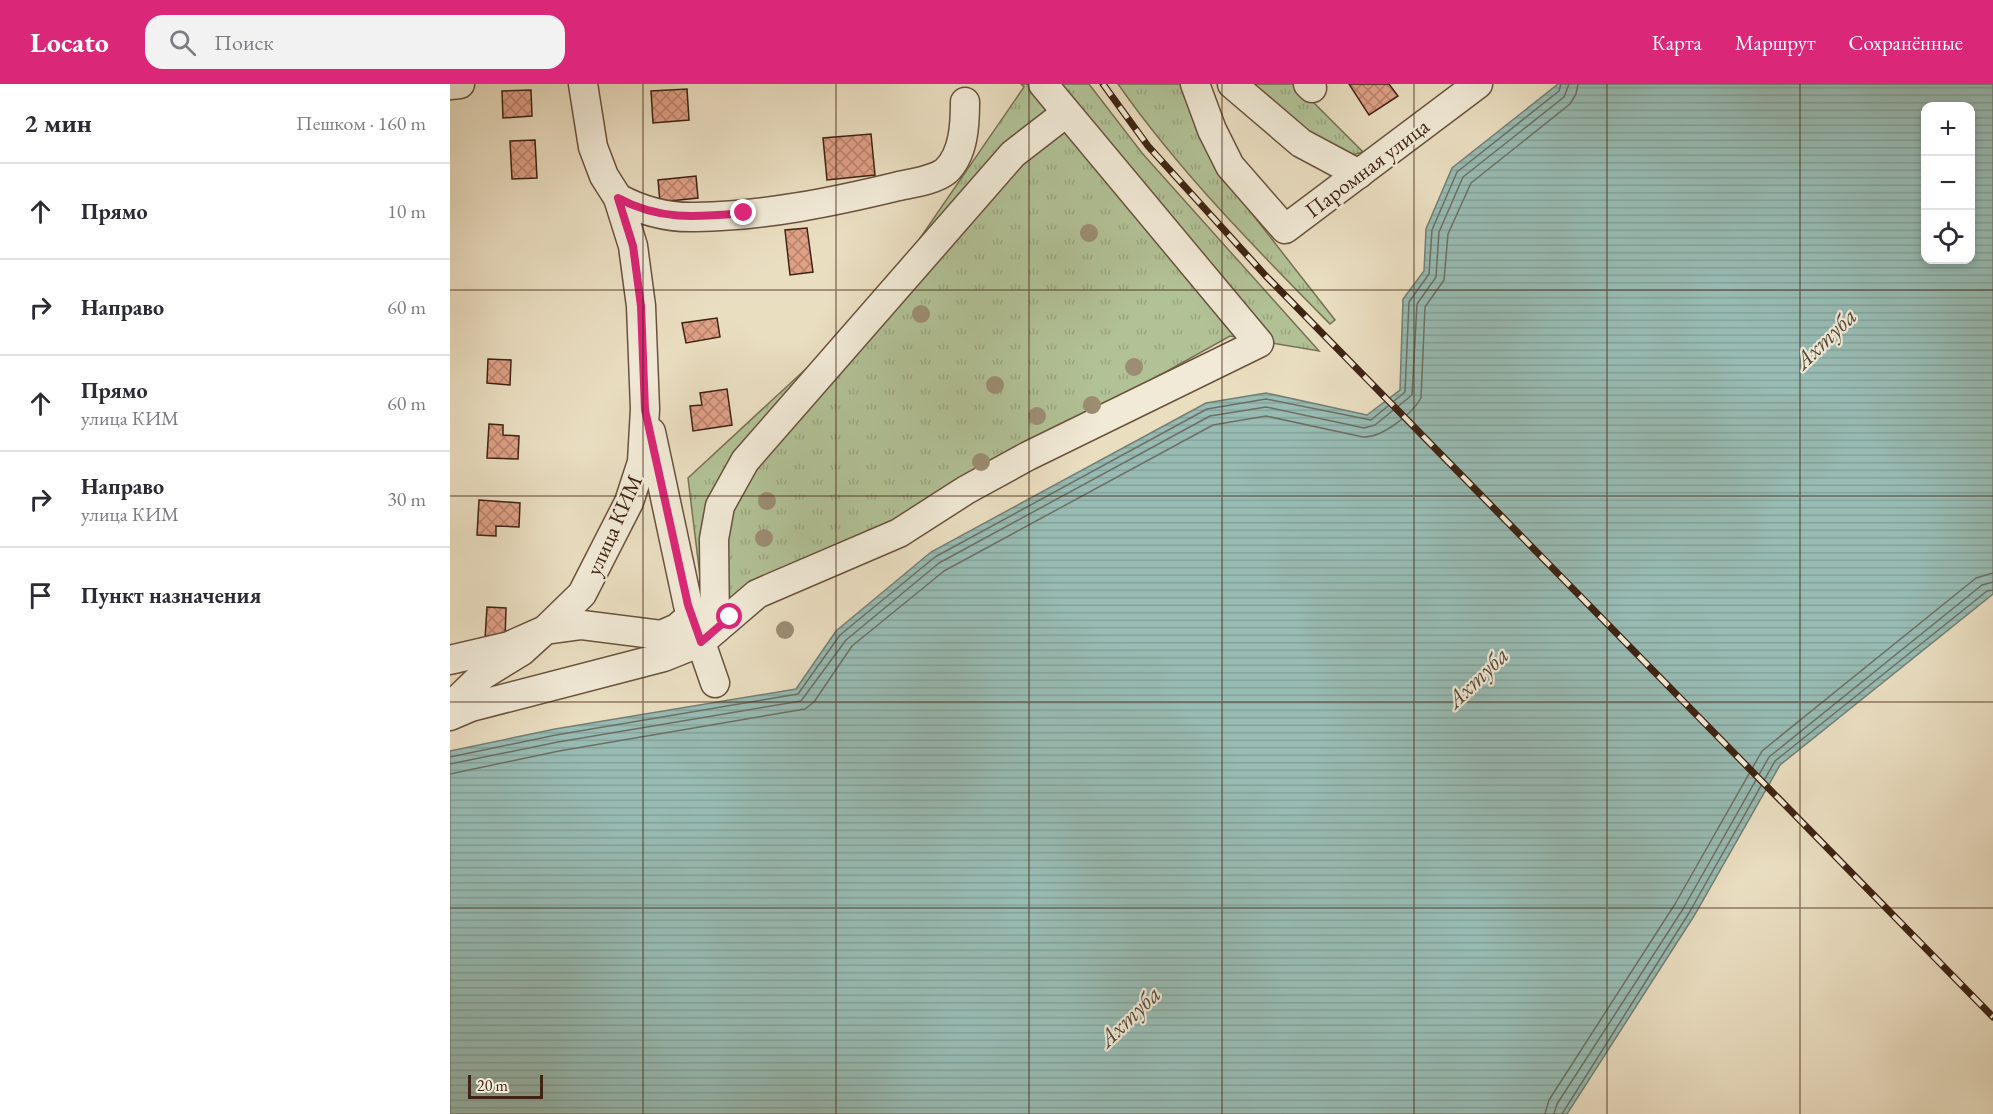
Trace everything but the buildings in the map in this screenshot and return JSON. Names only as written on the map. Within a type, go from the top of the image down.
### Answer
[{"type":"street","points":[[450,85],[460,84]]},
{"type":"street","name":"улица КИМ","points":[[450,660],[509,646],[545,630],[582,594],[613,537],[642,462],[645,410],[641,306],[633,246],[618,198],[604,176],[592,147],[584,84]]},
{"type":"street","points":[[450,716],[482,705],[664,657],[708,636],[757,594],[899,533],[966,490],[1028,456],[1259,343],[1043,84]]},
{"type":"street","name":"Паромная улица","points":[[1195,84],[1212,130],[1230,166],[1285,229],[1478,84]]},
{"type":"street","points":[[1232,84],[1301,143],[1359,174]]},
{"type":"street","points":[[618,198],[640,210],[696,218],[793,208],[924,180],[946,171],[959,149],[965,129],[964,102]]},
{"type":"street","points":[[715,683],[708,636],[714,538],[720,506],[745,461],[1013,154],[1065,113]]},
{"type":"street","points":[[645,410],[692,615],[708,636]]},
{"type":"street","points":[[450,691],[483,675],[522,651],[545,630],[582,625],[661,635],[677,628],[692,615]]},
{"type":"street","points":[[450,707],[483,675]]},
{"type":"green space","points":[[1021,84],[1089,84],[1142,153],[1319,351],[1230,336],[921,508],[705,617],[688,478],[823,353],[914,247],[1024,87]]},
{"type":"green space","points":[[1118,84],[1186,84],[1242,201],[1335,320],[1330,324],[1219,208],[1166,148]]},
{"type":"green space","points":[[1243,84],[1295,84],[1363,152],[1342,158]]},
{"type":"water","name":"Ахтуба","points":[[1558,84],[1993,84],[1993,594],[1780,765],[1694,916],[1567,1114],[450,1114],[450,751],[555,729],[796,689],[836,631],[931,552],[1206,403],[1266,393],[1367,415],[1400,390],[1403,299],[1424,271],[1426,229],[1452,168]]},
{"type":"railway","points":[[1103,84],[1148,146],[1265,275],[1993,1017]]},
{"type":"route","points":[[730,617],[701,642],[688,605],[678,551],[645,410],[641,306],[633,246],[618,198],[640,210],[664,215],[696,218],[744,213]]}]
